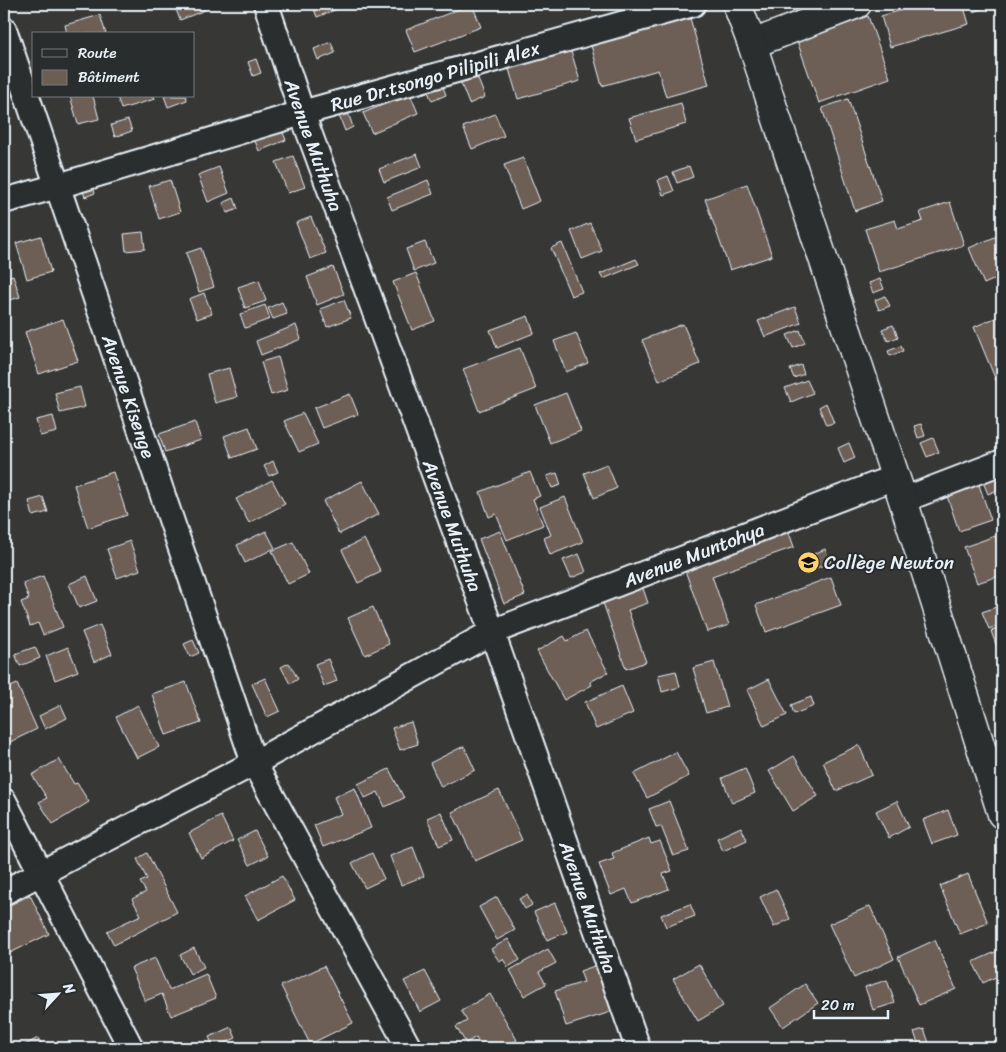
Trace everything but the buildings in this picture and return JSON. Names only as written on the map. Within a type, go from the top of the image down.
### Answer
[{"type":"main road","points":[[737,4],[752,44],[899,489],[1002,814]]},
{"type":"main road","points":[[752,44],[857,4]]},
{"type":"street","name":"Avenue Muthuha","points":[[266,4],[302,113],[492,632],[638,1048]]},
{"type":"street","name":"Rue Dr.tsongo Pilipili Alex","points":[[4,201],[302,113],[693,4]]},
{"type":"street","name":"Avenue Kisenge","points":[[4,29],[254,762],[409,1048]]},
{"type":"street","name":"Avenue Muntohya","points":[[4,892],[40,875],[254,762],[492,632],[899,489],[1002,462]]},
{"type":"street","points":[[4,801],[40,875],[131,1048]]},
{"type":"place","name":"Collège Newton","points":[[808,562]]}]
